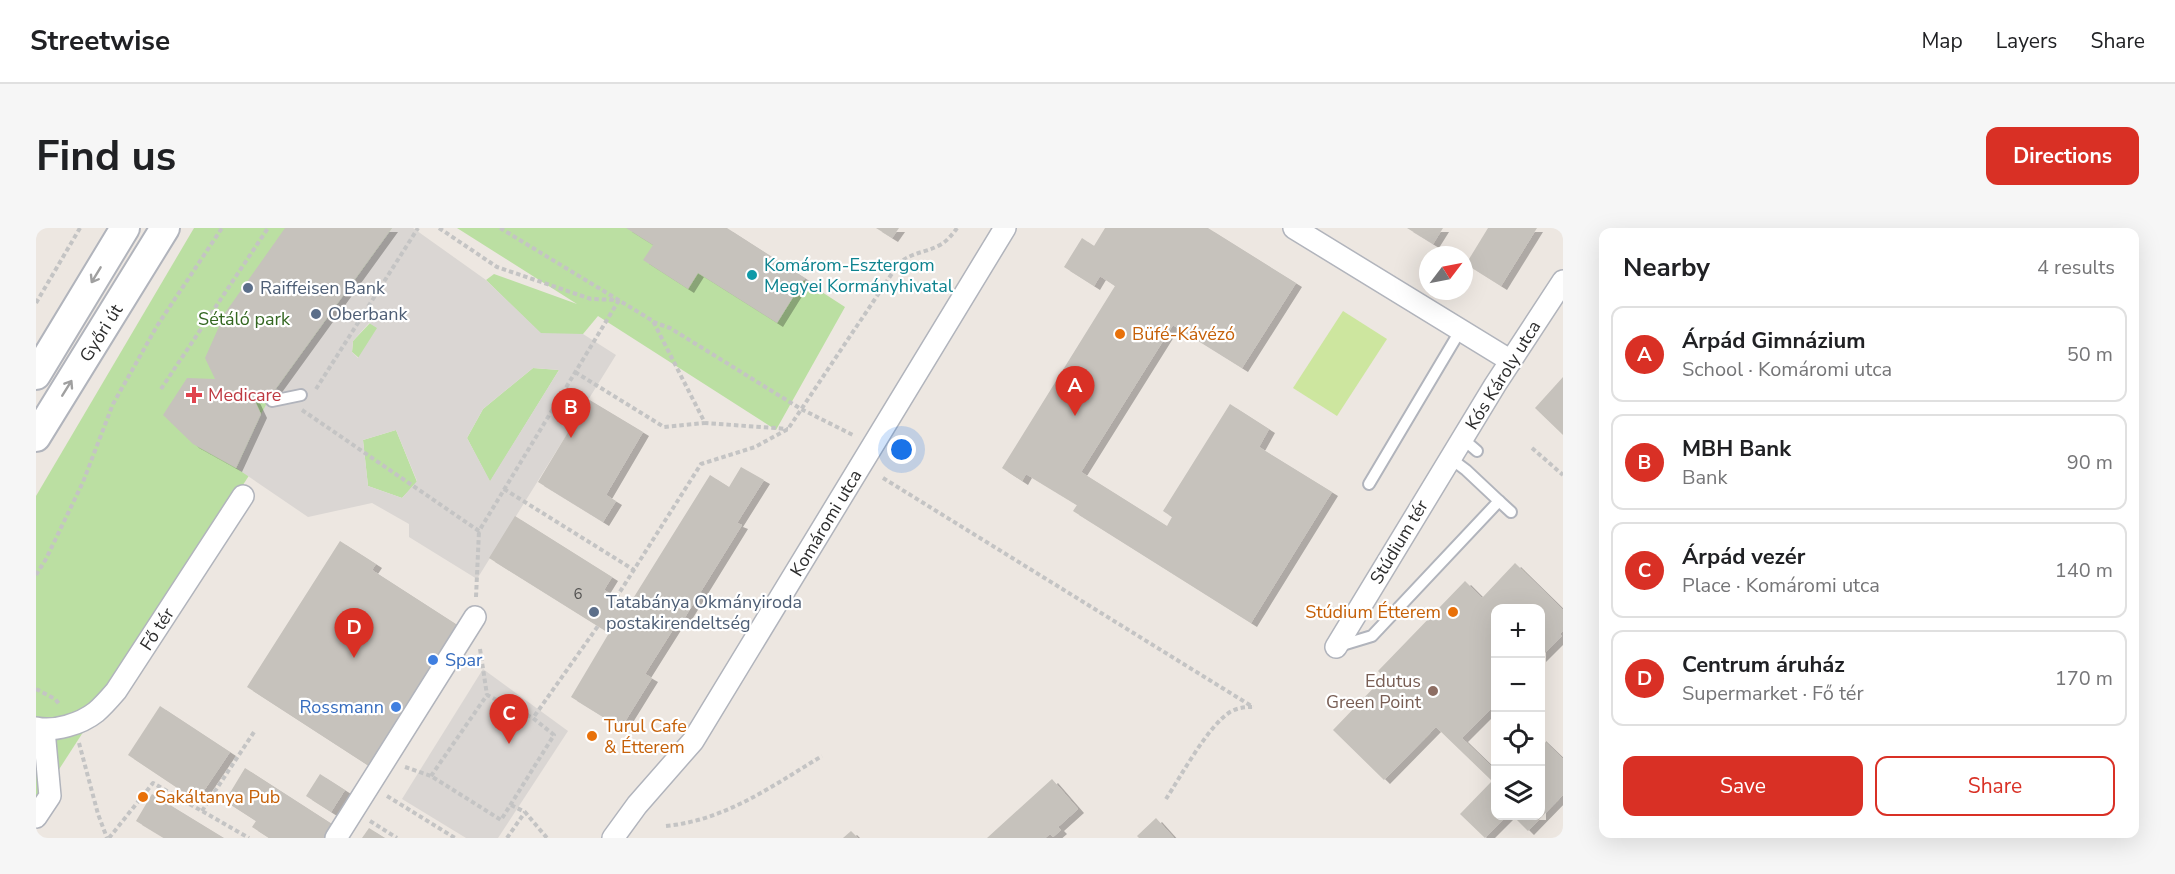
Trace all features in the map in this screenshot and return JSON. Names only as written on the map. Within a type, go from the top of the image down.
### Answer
[{"type":"street","name":"Győri út","points":[[36,375],[124,228]]},
{"type":"street","name":"Győri út","points":[[36,437],[165,228]]},
{"type":"street","name":"Komáromi utca","points":[[613,838],[637,805],[693,741],[1005,228]]},
{"type":"street","points":[[1294,228],[1511,361]]},
{"type":"street","name":"Kós Károly utca","points":[[1470,445],[1511,361],[1563,281]]},
{"type":"street","name":"Stúdium tér","points":[[1336,647],[1450,458],[1470,445]]},
{"type":"street","name":"Fő tér","points":[[36,817],[50,796],[40,729],[74,723],[95,712],[116,691],[243,496]]},
{"type":"street","points":[[336,838],[475,617]]},
{"type":"lane","points":[[1369,484],[1460,331]]},
{"type":"lane","points":[[272,401],[305,398]]},
{"type":"lane","points":[[1450,458],[1511,512]]},
{"type":"lane","points":[[1336,647],[1372,636],[1499,501]]},
{"type":"path","points":[[36,303],[80,228]]},
{"type":"path","points":[[36,575],[83,482],[113,404],[157,326],[222,228]]},
{"type":"path","points":[[160,389],[267,228]]},
{"type":"path","points":[[315,391],[418,228]]},
{"type":"path","points":[[439,228],[496,267],[591,299],[619,300]]},
{"type":"path","points":[[500,228],[653,321],[670,328],[801,409],[861,440]]},
{"type":"path","points":[[616,598],[701,464],[756,447],[789,429],[899,263],[910,255],[939,246],[948,240],[957,228]]},
{"type":"path","points":[[431,776],[487,695],[475,617],[479,531],[619,300]]},
{"type":"path","points":[[653,321],[705,423]]},
{"type":"path","points":[[575,372],[664,427],[705,423],[789,429]]},
{"type":"path","points":[[305,398],[302,411],[479,531]]},
{"type":"path","points":[[1532,448],[1563,475]]},
{"type":"path","points":[[883,478],[1253,706],[1237,709],[1223,718],[1207,737],[1166,799]]},
{"type":"path","points":[[504,489],[634,570]]},
{"type":"path","points":[[533,718],[598,626]]},
{"type":"path","points":[[36,689],[55,699],[74,723],[85,769],[108,838]]},
{"type":"path","points":[[384,760],[431,776],[501,820],[554,735],[533,718],[487,695]]},
{"type":"path","points":[[202,811],[254,732]]},
{"type":"path","points":[[666,826],[694,821],[747,802],[822,756]]},
{"type":"path","points":[[108,838],[153,783],[249,838]]},
{"type":"path","points":[[368,784],[455,838]]},
{"type":"path","points":[[510,805],[525,812],[547,838]]},
{"type":"path","points":[[353,810],[397,838]]},
{"type":"path","points":[[507,838],[525,812]]},
{"type":"green space","name":"Sétáló park","points":[[194,228],[409,228],[36,805],[36,496]]},
{"type":"green space","points":[[457,228],[723,228],[845,307],[776,430],[598,316],[583,334],[541,334],[486,280],[494,274],[577,304]]},
{"type":"green space","points":[[1343,311],[1387,339],[1337,416],[1293,388]]},
{"type":"green space","points":[[370,323],[378,328],[359,358],[352,352],[353,341]]},
{"type":"green space","points":[[533,368],[559,370],[490,482],[467,438],[483,409]]},
{"type":"green space","points":[[396,430],[417,482],[402,498],[368,486],[363,440]]},
{"type":"shaded area","points":[[392,228],[413,228],[486,280],[541,333],[583,334],[616,355],[477,579],[409,537],[409,524],[372,503],[308,517],[236,468],[272,394]],"holes":[[[369,323],[377,328],[358,358],[352,352],[353,341]],[[533,368],[559,370],[490,481],[467,438],[483,409]],[[396,430],[417,481],[402,498],[368,486],[363,440]]]},
{"type":"shaded area","points":[[483,669],[568,731],[498,838],[466,838],[402,799]]},
{"type":"building","points":[[285,228],[392,228],[272,394],[253,397],[261,414],[236,468],[193,444],[163,415],[187,378],[215,379],[205,358],[225,313]]},
{"type":"building","name":"Komárom-Esztergom Megyei Kormányhivatal","points":[[626,228],[727,228],[805,278],[777,323],[698,273],[688,289],[643,260],[653,245]]},
{"type":"building","points":[[876,228],[899,228],[892,238]]},
{"type":"building","points":[[1105,228],[1208,228],[1296,283],[1242,368],[1173,325],[1081,472],[1167,526],[1172,517],[1163,511],[1230,404],[1269,429],[1259,447],[1332,492],[1251,623],[1073,511],[1077,505],[1026,474],[1022,481],[1002,468],[1115,286],[1100,276],[1094,286],[1064,267],[1082,238],[1094,246]]},
{"type":"building","points":[[1407,228],[1443,228],[1433,244]]},
{"type":"building","points":[[1488,228],[1537,228],[1501,286],[1473,268],[1473,253]]},
{"type":"building","points":[[1563,377],[1563,435],[1535,408]]},
{"type":"building","points":[[588,399],[643,432],[606,495],[616,501],[603,522],[538,482]]},
{"type":"building","points":[[741,467],[764,480],[737,523],[742,525],[682,622],[679,620],[645,674],[652,678],[621,728],[571,697],[609,633],[489,558],[515,516],[612,577],[604,590],[629,605],[710,475],[729,487]]},
{"type":"building","points":[[340,541],[376,564],[372,570],[462,628],[372,768],[247,687]]},
{"type":"building","name":"Edutus Green Point","points":[[1515,563],[1563,610],[1563,631],[1560,634],[1562,636],[1545,653],[1545,604],[1491,604],[1491,709],[1462,738],[1491,766],[1491,780],[1436,727],[1384,780],[1333,730],[1384,677],[1378,671],[1465,581],[1482,598]]},
{"type":"building","points":[[160,706],[230,752],[197,801],[128,755]]},
{"type":"building","points":[[1545,742],[1563,759],[1563,795],[1545,814]]},
{"type":"building","points":[[245,768],[332,824],[323,838],[269,838],[252,827],[256,821],[225,801]]},
{"type":"building","points":[[320,774],[345,790],[331,812],[306,796]]},
{"type":"building","points":[[1052,779],[1078,809],[1058,827],[1061,830],[1053,837],[1050,834],[1045,838],[987,838]]},
{"type":"building","name":"Edutus Green Point","points":[[1491,782],[1491,820],[1503,820],[1485,838],[1460,814]]},
{"type":"building","points":[[152,794],[224,838],[164,838],[136,821]]},
{"type":"building","points":[[1156,818],[1174,838],[1139,838],[1137,836]]},
{"type":"building","points":[[1517,820],[1539,820],[1528,831]]},
{"type":"building","points":[[369,828],[385,838],[362,838]]},
{"type":"building","points":[[851,831],[858,838],[843,838]]},
{"type":"place","name":"Komárom-Esztergom Megyei Kormányhivatal","points":[[752,275]]},
{"type":"place","name":"Raiffeisen Bank","points":[[248,288]]},
{"type":"place","name":"Oberbank","points":[[316,314]]},
{"type":"place","name":"Büfé-Kávézó","points":[[1120,334]]},
{"type":"place","name":"Medicare","points":[[194,395]]},
{"type":"place","name":"Árpád Gimnázium","points":[[1075,416]]},
{"type":"place","name":"MBH Bank","points":[[571,438]]},
{"type":"place","name":"Tatabánya Okmányiroda postakirendeltség","points":[[594,612]]},
{"type":"place","name":"Stúdium Étterem","points":[[1453,612]]},
{"type":"place","name":"Centrum áruház","points":[[354,658]]},
{"type":"place","name":"Spar","points":[[433,660]]},
{"type":"place","name":"Edutus Green Point","points":[[1433,691]]},
{"type":"place","name":"Rossmann","points":[[396,707]]},
{"type":"place","name":"Turul Cafe & Étterem","points":[[592,736]]},
{"type":"place","name":"Árpád vezér","points":[[509,744]]},
{"type":"place","name":"Sakáltanya Pub","points":[[143,797]]}]
